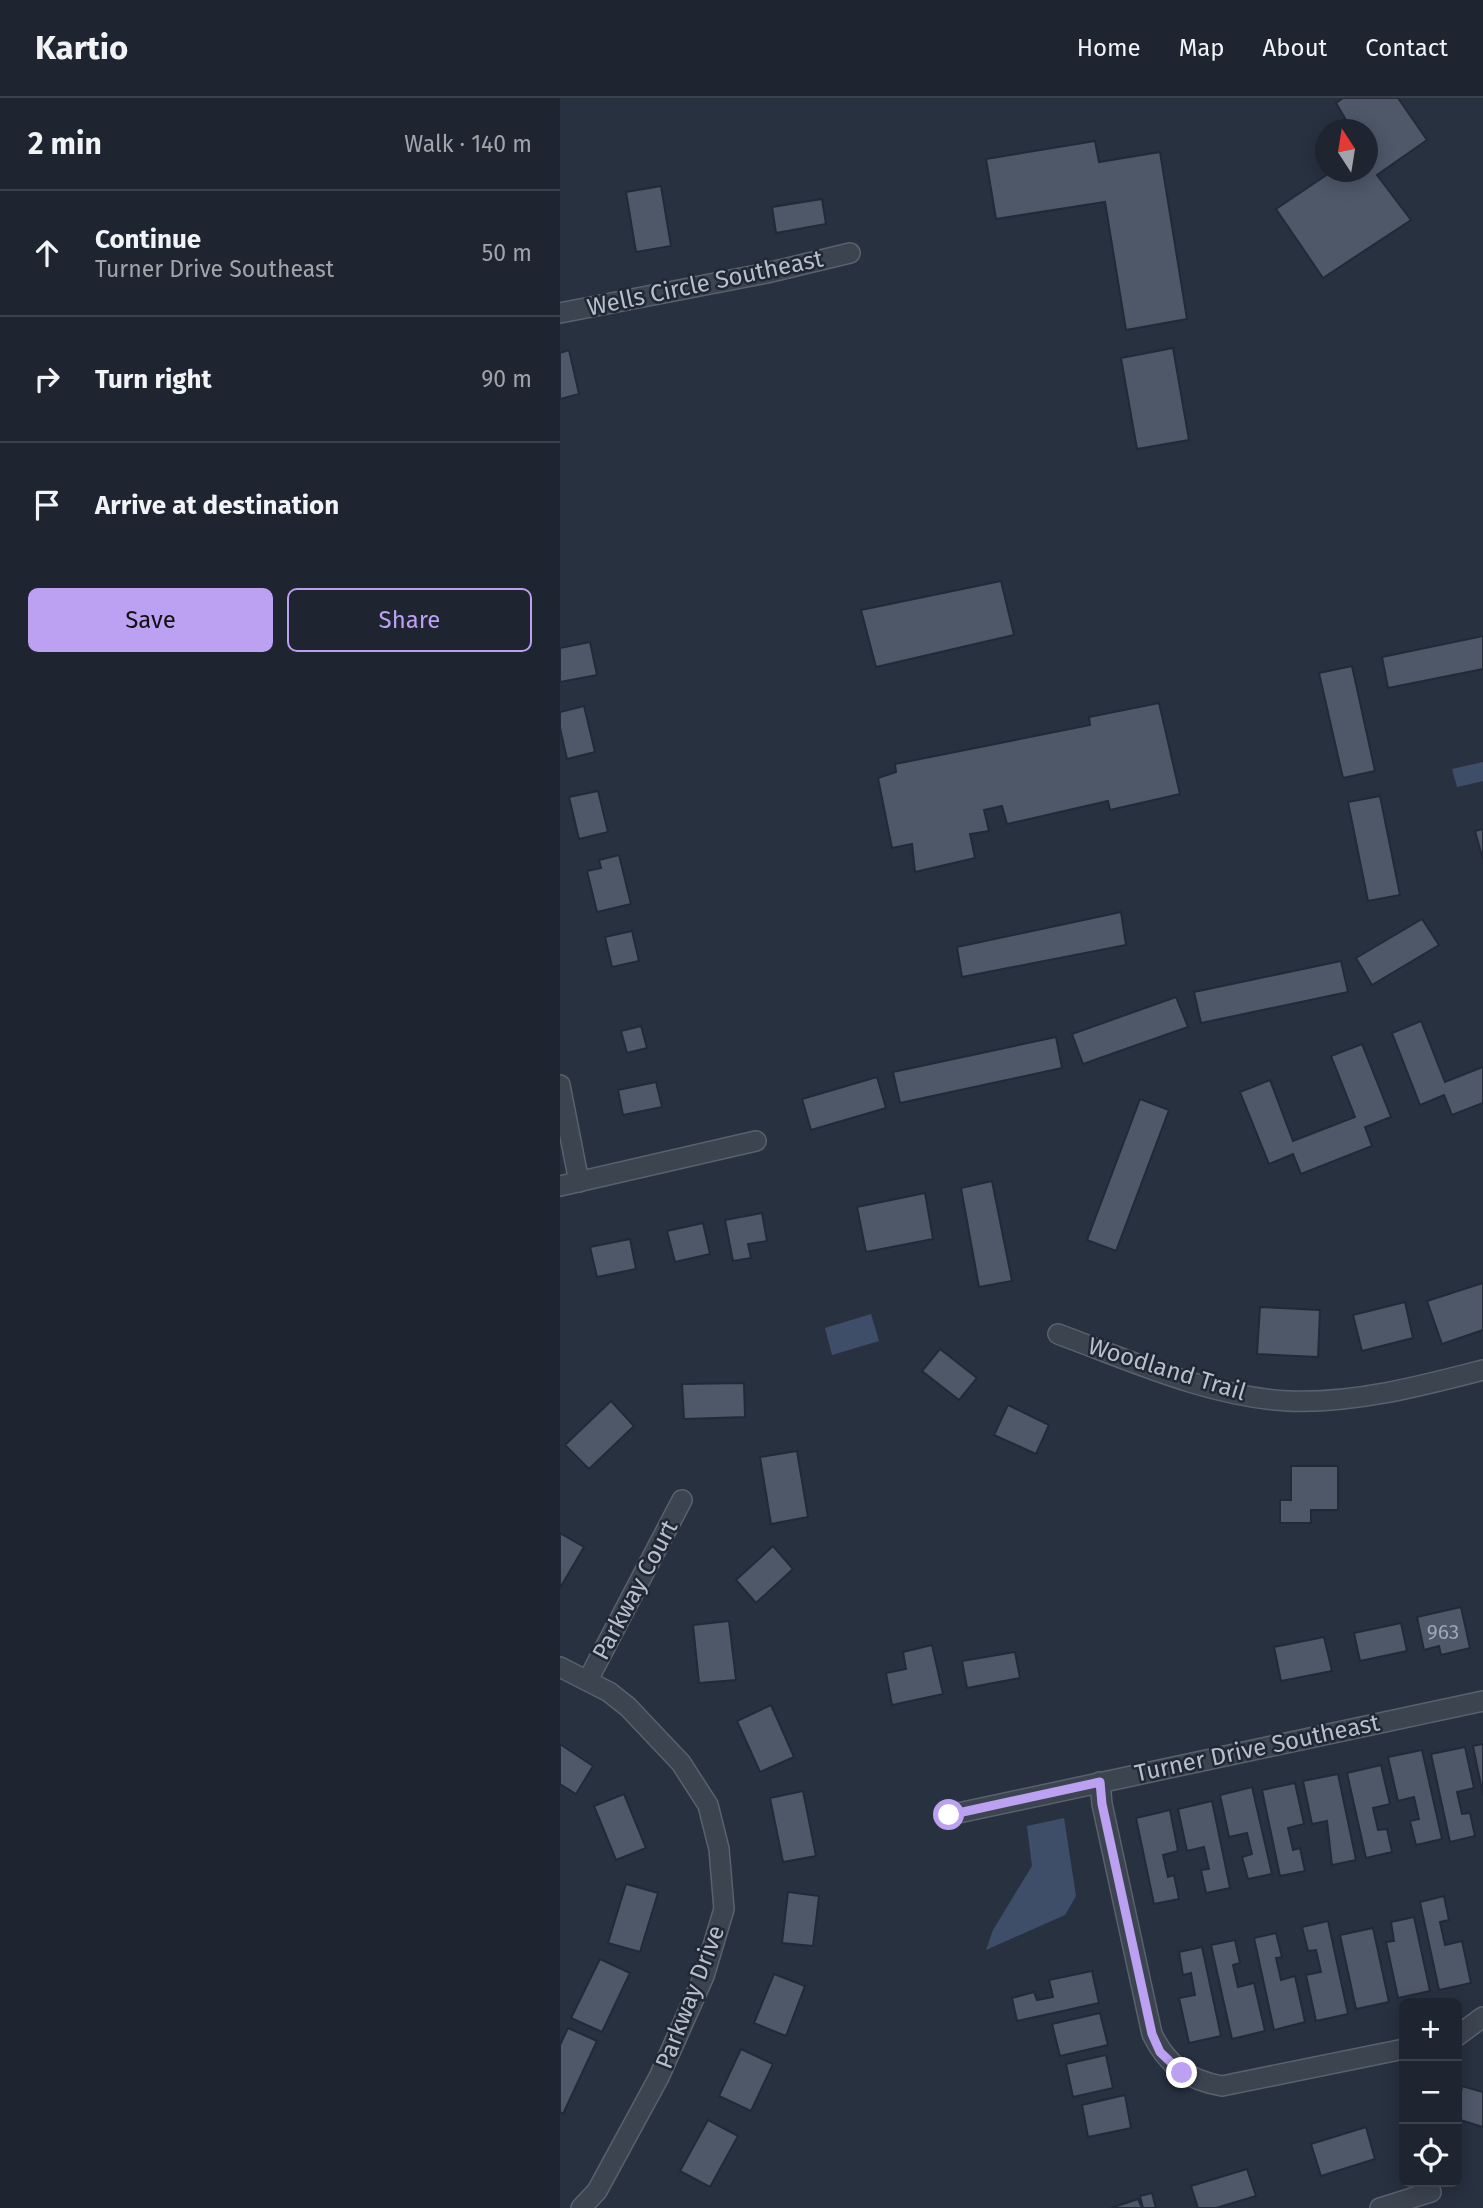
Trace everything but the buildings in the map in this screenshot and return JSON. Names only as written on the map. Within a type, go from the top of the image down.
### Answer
[{"type":"street","name":"Wells Circle Southeast","points":[[560,313],[767,273],[850,253]]},
{"type":"street","points":[[560,1086],[570,1184],[756,1141]]},
{"type":"street","name":"Woodland Trail","points":[[1058,1334],[1200,1383],[1244,1395],[1289,1401],[1375,1394],[1483,1370]]},
{"type":"street","name":"Parkway Court","points":[[588,1680],[682,1500]]},
{"type":"street","name":"Parkway Drive","points":[[560,1667],[588,1680],[628,1707],[681,1763],[708,1805],[719,1849],[724,1909],[704,1976],[659,2077],[597,2191],[581,2208]]},
{"type":"street","name":"Turner Drive Southeast","points":[[949,1815],[1483,1701]]},
{"type":"street","points":[[1100,1782],[1116,1873],[1152,2034],[1160,2052],[1182,2073],[1197,2082],[1222,2086],[1399,2050]]},
{"type":"street","points":[[1462,2032],[1483,2017]]},
{"type":"street","points":[[1380,2208],[1431,2192]]},
{"type":"water","points":[[1483,762],[1483,781],[1457,787],[1452,769]]},
{"type":"water","points":[[871,1314],[879,1341],[832,1355],[825,1328]]},
{"type":"water","points":[[1064,1818],[1076,1896],[1065,1915],[986,1950],[993,1930],[1032,1866],[1027,1826]]},
{"type":"route","points":[[949,1815],[1100,1782],[1102,1804],[1130,1941],[1152,2034],[1160,2052],[1182,2073]]}]
